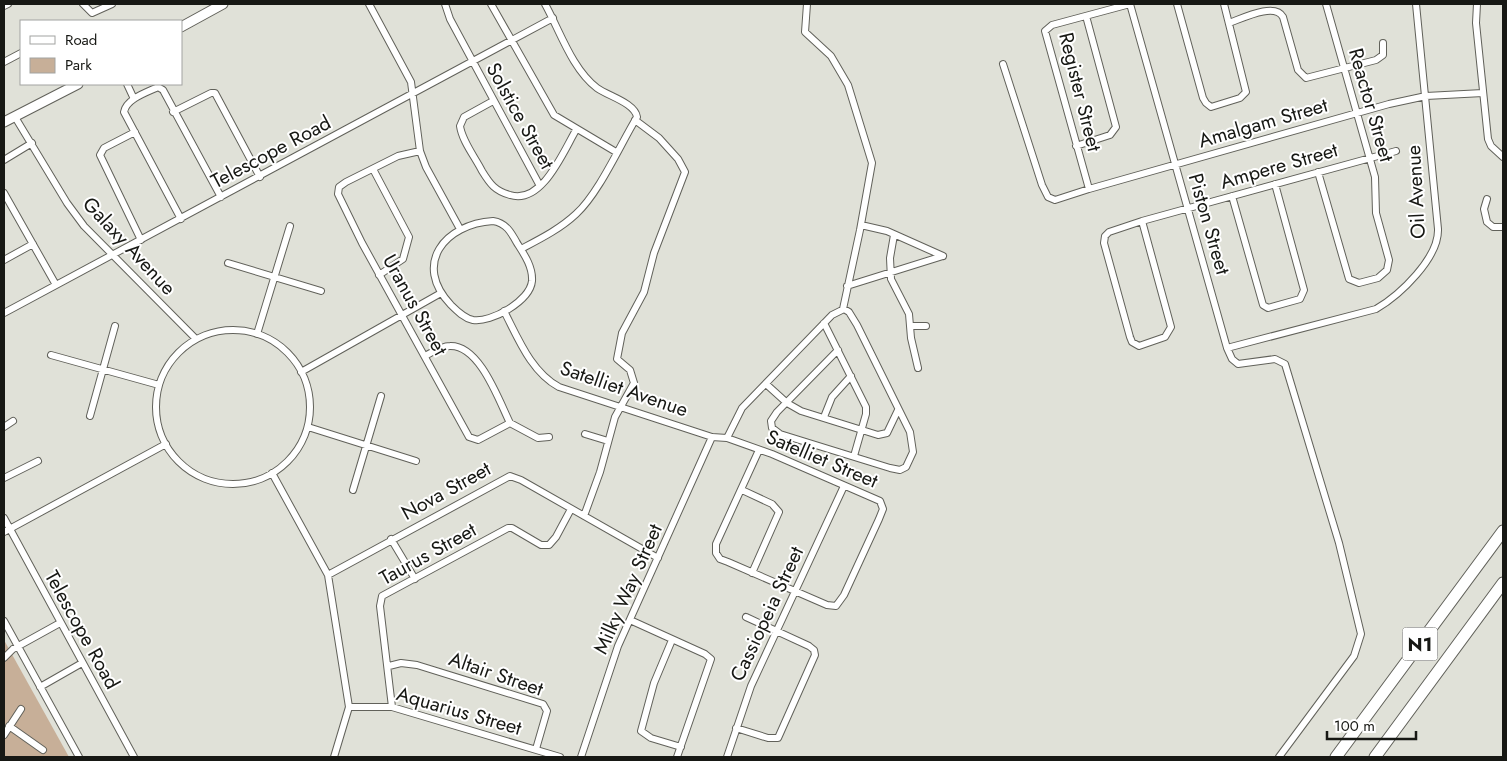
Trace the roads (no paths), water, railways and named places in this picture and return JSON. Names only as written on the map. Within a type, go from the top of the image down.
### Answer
[{"type":"highway","name":"N1","points":[[1336,757],[1503,531]]},
{"type":"highway","name":"N1","points":[[1374,757],[1503,583]]},
{"type":"main road","points":[[182,26],[223,4]]},
{"type":"main road","points":[[4,122],[76,85]]},
{"type":"street","points":[[4,6],[8,4]]},
{"type":"street","points":[[83,4],[92,13],[112,4]]},
{"type":"street","points":[[369,4],[408,74],[413,93],[420,151],[426,167],[460,229]]},
{"type":"street","name":"Solstice Street","points":[[445,4],[450,19],[540,186]]},
{"type":"street","points":[[491,4],[554,115],[576,130],[616,152]]},
{"type":"street","points":[[521,249],[557,229],[578,214],[593,193],[637,115],[634,110],[597,88],[584,75],[545,4]]},
{"type":"street","points":[[807,4],[805,32],[831,56],[848,85],[872,163],[843,309]]},
{"type":"street","name":"Register Street","points":[[1089,189],[1045,31],[1052,25],[1130,4]]},
{"type":"street","name":"Piston Street","points":[[1130,4],[1227,348]]},
{"type":"street","points":[[1178,4],[1203,98],[1208,106],[1240,98],[1246,92],[1224,4]]},
{"type":"street","name":"Reactor Street","points":[[1318,172],[1347,277],[1357,283],[1373,280],[1386,272],[1389,260],[1376,213],[1376,184],[1326,4]]},
{"type":"street","name":"Oil Avenue","points":[[1227,348],[1376,309],[1392,297],[1429,258],[1435,248],[1438,235],[1416,4]]},
{"type":"street","points":[[1477,4],[1476,20],[1489,142],[1503,157]]},
{"type":"street","points":[[1229,22],[1272,10],[1278,11],[1283,17],[1302,76],[1311,78],[1379,58],[1384,51],[1383,43]]},
{"type":"street","points":[[1076,146],[1110,135],[1116,127],[1086,16]]},
{"type":"street","name":"Telescope Road","points":[[4,313],[553,18]]},
{"type":"street","points":[[4,62],[20,53]]},
{"type":"street","name":"Amalgam Street","points":[[1003,64],[1042,185],[1048,197],[1055,200],[1357,113],[1426,96],[1483,92]]},
{"type":"street","points":[[127,85],[134,99]]},
{"type":"street","points":[[181,219],[124,112],[125,107],[134,99],[158,85],[166,95],[173,112],[221,197]]},
{"type":"street","points":[[173,112],[211,93],[215,93],[260,177]]},
{"type":"street","points":[[493,100],[464,116],[460,126],[488,182],[498,192],[519,197],[530,194],[550,176],[576,130]]},
{"type":"street","name":"Galaxy Avenue","points":[[16,117],[78,218],[196,339]]},
{"type":"street","points":[[584,516],[592,499],[614,418],[634,380],[630,370],[617,359],[622,333],[644,292],[654,253],[685,172],[678,159],[658,138],[635,120]]},
{"type":"street","points":[[135,132],[104,148],[100,155],[141,240]]},
{"type":"street","points":[[4,160],[32,143]]},
{"type":"street","name":"Uranus Street","points":[[420,151],[398,156],[373,168],[346,182],[339,187],[338,192],[348,217],[379,275],[470,438],[478,440],[510,423]]},
{"type":"street","name":"Ampere Street","points":[[1142,221],[1171,327],[1165,337],[1139,346],[1132,342],[1130,337],[1103,241],[1109,232],[1142,221],[1188,208],[1396,151]]},
{"type":"street","points":[[373,168],[409,237],[403,259],[379,275]]},
{"type":"street","points":[[1232,196],[1263,305],[1268,308],[1286,304],[1300,299],[1304,290],[1275,184]]},
{"type":"street","points":[[4,193],[7,207],[33,244],[56,286]]},
{"type":"street","points":[[1487,199],[1484,209],[1487,222],[1491,227],[1503,227]]},
{"type":"street","points":[[497,221],[508,228],[521,249],[532,273],[532,284],[527,295],[504,311],[483,319],[471,319],[459,313],[441,293],[434,270],[435,253],[442,243],[460,229],[477,223],[497,221]]},
{"type":"street","points":[[847,286],[943,256],[894,235],[861,225]]},
{"type":"street","points":[[258,334],[290,226]]},
{"type":"street","points":[[894,235],[890,273],[892,287],[906,308],[918,368]]},
{"type":"street","points":[[4,260],[33,244]]},
{"type":"street","points":[[228,263],[321,292]]},
{"type":"street","points":[[302,372],[441,293]]},
{"type":"street","points":[[727,438],[742,408],[824,324],[843,309]]},
{"type":"street","points":[[838,350],[771,421],[774,430],[780,434],[897,470],[906,467],[911,460],[913,446],[910,432],[857,325],[849,312],[843,309]]},
{"type":"street","name":"Satelliet Avenue","points":[[504,311],[536,369],[546,380],[559,387],[622,406],[712,437]]},
{"type":"street","points":[[824,324],[866,407],[854,456]]},
{"type":"street","points":[[90,416],[115,326]]},
{"type":"street","points":[[910,326],[926,326]]},
{"type":"street","points":[[226,330],[242,330],[258,334],[278,345],[302,372],[310,399],[308,427],[294,454],[272,473],[255,481],[236,484],[208,479],[184,466],[166,444],[157,415],[159,385],[173,359],[196,339],[226,330]]},
{"type":"street","points":[[425,356],[450,346],[468,351],[482,367],[510,423],[538,438],[549,437]]},
{"type":"street","points":[[1227,348],[1232,360],[1238,364],[1275,359],[1282,361],[1288,371],[1339,543],[1361,638],[1354,656],[1279,757]]},
{"type":"street","points":[[51,355],[159,385]]},
{"type":"street","points":[[824,417],[832,397],[851,376]]},
{"type":"street","points":[[766,384],[787,403],[801,411],[861,430],[885,435],[898,410]]},
{"type":"street","points":[[353,490],[381,396]]},
{"type":"street","points":[[4,427],[13,422]]},
{"type":"street","points":[[308,427],[416,461]]},
{"type":"street","points":[[585,434],[608,441]]},
{"type":"street","name":"Satelliet Street","points":[[712,437],[727,438],[759,450],[881,502],[883,509],[838,605],[830,606],[795,590]]},
{"type":"street","name":"Milky Way Street","points":[[581,757],[613,661],[712,437]]},
{"type":"street","points":[[7,531],[166,444]]},
{"type":"street","points":[[759,450],[715,550],[720,559],[795,590]]},
{"type":"street","points":[[4,478],[38,460]]},
{"type":"street","points":[[272,473],[328,575],[349,707],[334,757]]},
{"type":"street","name":"Nova Street","points":[[328,575],[510,476],[658,558]]},
{"type":"street","name":"Cassiopeia Street","points":[[727,757],[751,686],[844,486]]},
{"type":"street","points":[[742,490],[772,504],[779,512],[752,573]]},
{"type":"street","name":"Taurus Street","points":[[392,706],[389,666],[380,600],[383,596],[510,527],[541,545],[549,545],[556,537],[571,509]]},
{"type":"street","name":"Telescope Road","points":[[4,518],[7,531],[134,757]]},
{"type":"street","points":[[391,540],[414,579]]},
{"type":"street","points":[[736,728],[768,738],[778,738],[815,655],[812,648],[746,617]]},
{"type":"street","points":[[630,620],[705,654],[711,660],[677,757]]},
{"type":"street","points":[[4,621],[79,757]]},
{"type":"street","points":[[4,658],[18,646],[60,623]]},
{"type":"street","points":[[672,640],[657,677],[641,729],[644,735],[681,747]]},
{"type":"street","points":[[40,687],[82,664]]},
{"type":"street","name":"Aquarius Street","points":[[389,666],[410,664],[423,667]]},
{"type":"street","name":"Altair Street","points":[[423,667],[543,704],[546,711],[536,749]]},
{"type":"street","name":"Aquarius Street","points":[[349,707],[392,706],[560,757]]},
{"type":"street","points":[[4,734],[21,709]]},
{"type":"street","points":[[10,726],[44,750]]}]
